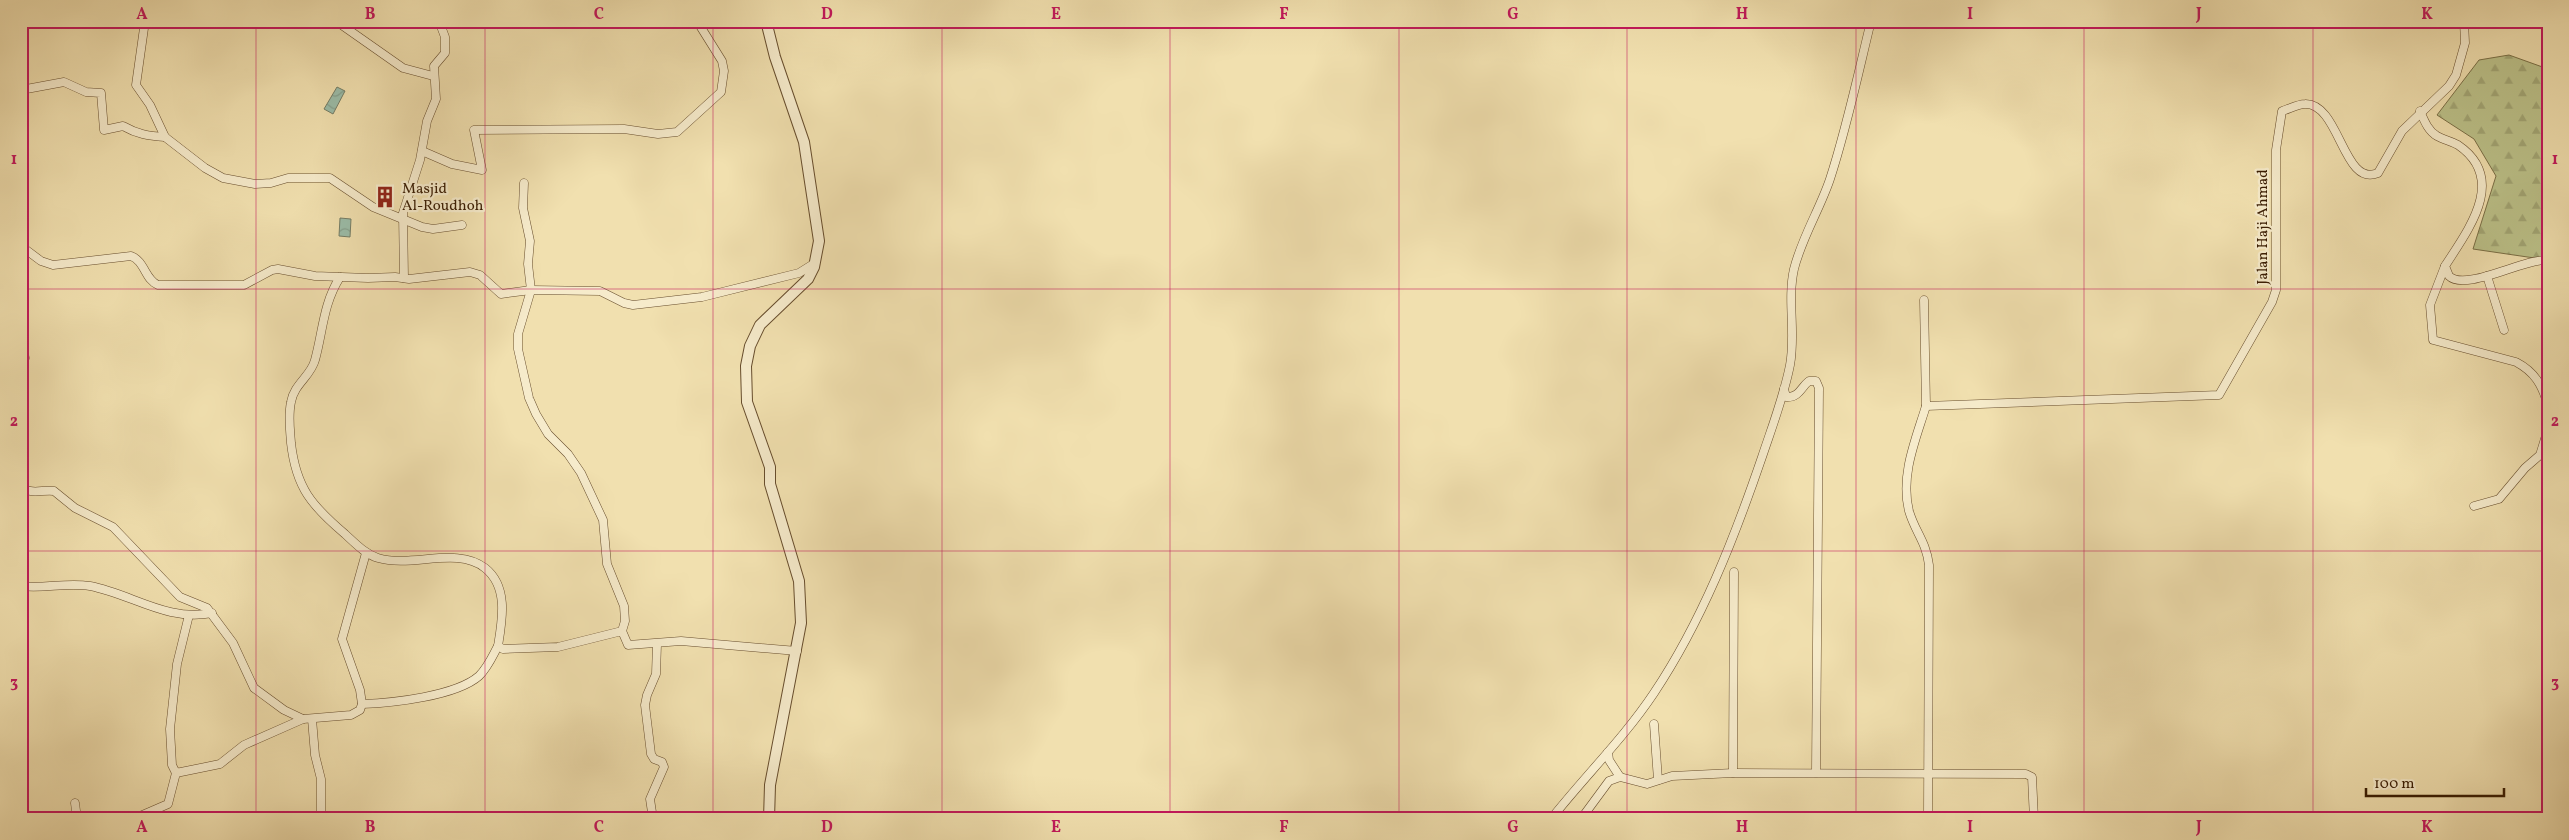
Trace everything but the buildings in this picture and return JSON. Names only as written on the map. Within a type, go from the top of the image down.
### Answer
[{"type":"street","points":[[145,21],[136,85],[150,105],[165,136],[205,168],[223,178],[256,184],[271,184],[288,178],[330,178],[360,200],[403,220],[433,229],[462,225]]},
{"type":"street","points":[[336,21],[403,68],[433,76]]},
{"type":"street","points":[[404,278],[403,220],[405,204],[422,151],[427,120],[436,99],[433,76],[434,66],[445,53],[445,38],[439,21]]},
{"type":"street","points":[[422,151],[452,164],[482,170],[474,130],[624,129],[658,134],[677,132],[721,92],[724,71],[722,61],[697,21]]},
{"type":"street","points":[[766,21],[775,57],[805,149],[817,217],[818,241],[815,263],[804,283],[768,315],[755,332],[748,352],[745,377],[747,402],[770,467],[770,484],[799,581],[801,623],[770,785],[769,819]]},
{"type":"street","points":[[1551,819],[1608,752],[1654,693],[1709,592],[1750,492],[1784,389],[1792,353],[1791,305],[1794,268],[1830,178],[1849,111],[1870,21]]},
{"type":"street","name":"Jalan Haji Ahmad","points":[[1926,406],[2219,395],[2268,310],[2276,290],[2276,150],[2282,111],[2304,104],[2314,106],[2327,118],[2357,170],[2369,175],[2378,173],[2394,141],[2420,111],[2449,86],[2456,75],[2465,43],[2464,21]]},
{"type":"street","points":[[21,90],[64,82],[86,92],[101,92],[104,130],[123,126],[132,132],[146,136],[165,136]]},
{"type":"street","points":[[2420,111],[2435,135],[2459,146],[2478,170],[2482,188],[2475,218],[2445,266],[2430,305],[2432,340],[2516,362],[2529,369],[2542,386],[2548,405]]},
{"type":"street","points":[[524,183],[523,208],[530,241],[528,264],[531,290],[517,338],[529,398],[544,427],[581,473],[603,520],[607,564],[624,606],[625,621],[622,631],[628,645],[681,641],[797,651]]},
{"type":"street","points":[[21,246],[41,261],[53,265],[132,256],[139,259],[154,283],[158,285],[244,285],[272,270],[278,269],[340,278],[427,279],[470,272],[480,276],[502,294],[531,290],[600,291],[624,303],[657,303],[702,297],[799,273],[815,263]]},
{"type":"street","points":[[2445,266],[2453,280],[2487,276],[2534,260],[2548,260]]},
{"type":"street","points":[[2487,276],[2504,330]]},
{"type":"street","points":[[340,278],[330,292],[315,361],[292,396],[289,426],[294,463],[306,496],[324,516],[366,553],[378,558],[409,561],[460,557],[474,560],[486,570],[497,585],[502,603],[498,646],[483,672],[469,683],[455,689],[378,703],[362,704]]},
{"type":"street","points":[[1924,300],[1926,406],[1913,440],[1907,490],[1908,509],[1924,543],[1929,565],[1928,819]]},
{"type":"street","points":[[21,340],[25,358],[21,371]]},
{"type":"street","points":[[1784,389],[1786,396],[1790,397],[1798,394],[1809,381],[1816,381],[1819,388],[1816,773]]},
{"type":"street","points":[[2474,506],[2499,499],[2525,468],[2540,455],[2548,429]]},
{"type":"street","points":[[21,483],[24,489],[29,492],[54,491],[76,508],[108,524],[171,590],[184,600],[204,605],[212,613],[233,642],[254,688],[284,710],[303,719]]},
{"type":"street","points":[[176,772],[220,764],[244,745],[303,719],[351,715],[358,712],[362,704],[355,670],[342,639],[366,553]]},
{"type":"street","points":[[1733,773],[1734,572]]},
{"type":"street","points":[[21,586],[92,586],[144,605],[189,615],[212,613]]},
{"type":"street","points":[[138,817],[168,804],[176,772],[172,765],[170,729],[177,664],[189,615]]},
{"type":"street","points":[[498,646],[506,650],[558,647],[622,631]]},
{"type":"street","points":[[653,819],[650,800],[664,767],[662,762],[654,759],[651,754],[645,705],[656,674],[657,644]]},
{"type":"street","points":[[312,719],[315,755],[321,779],[321,819]]},
{"type":"street","points":[[1654,724],[1658,780]]},
{"type":"street","points":[[1608,752],[1609,760],[1620,777]]},
{"type":"street","points":[[1581,819],[1609,781],[1620,777],[1641,783],[1672,776],[1733,773],[1816,773],[2030,774],[2034,784],[2034,819]]},
{"type":"street","points":[[75,803],[77,819]]},
{"type":"green space","points":[[2509,55],[2548,69],[2548,260],[2473,249],[2496,176],[2474,139],[2437,115],[2479,60]]},
{"type":"water","points":[[337,87],[345,91],[333,114],[324,109]]},
{"type":"water","points":[[340,218],[351,219],[350,237],[339,236]]},
{"type":"place","name":"Masjid Al-Roudhoh","points":[[385,197]]}]
